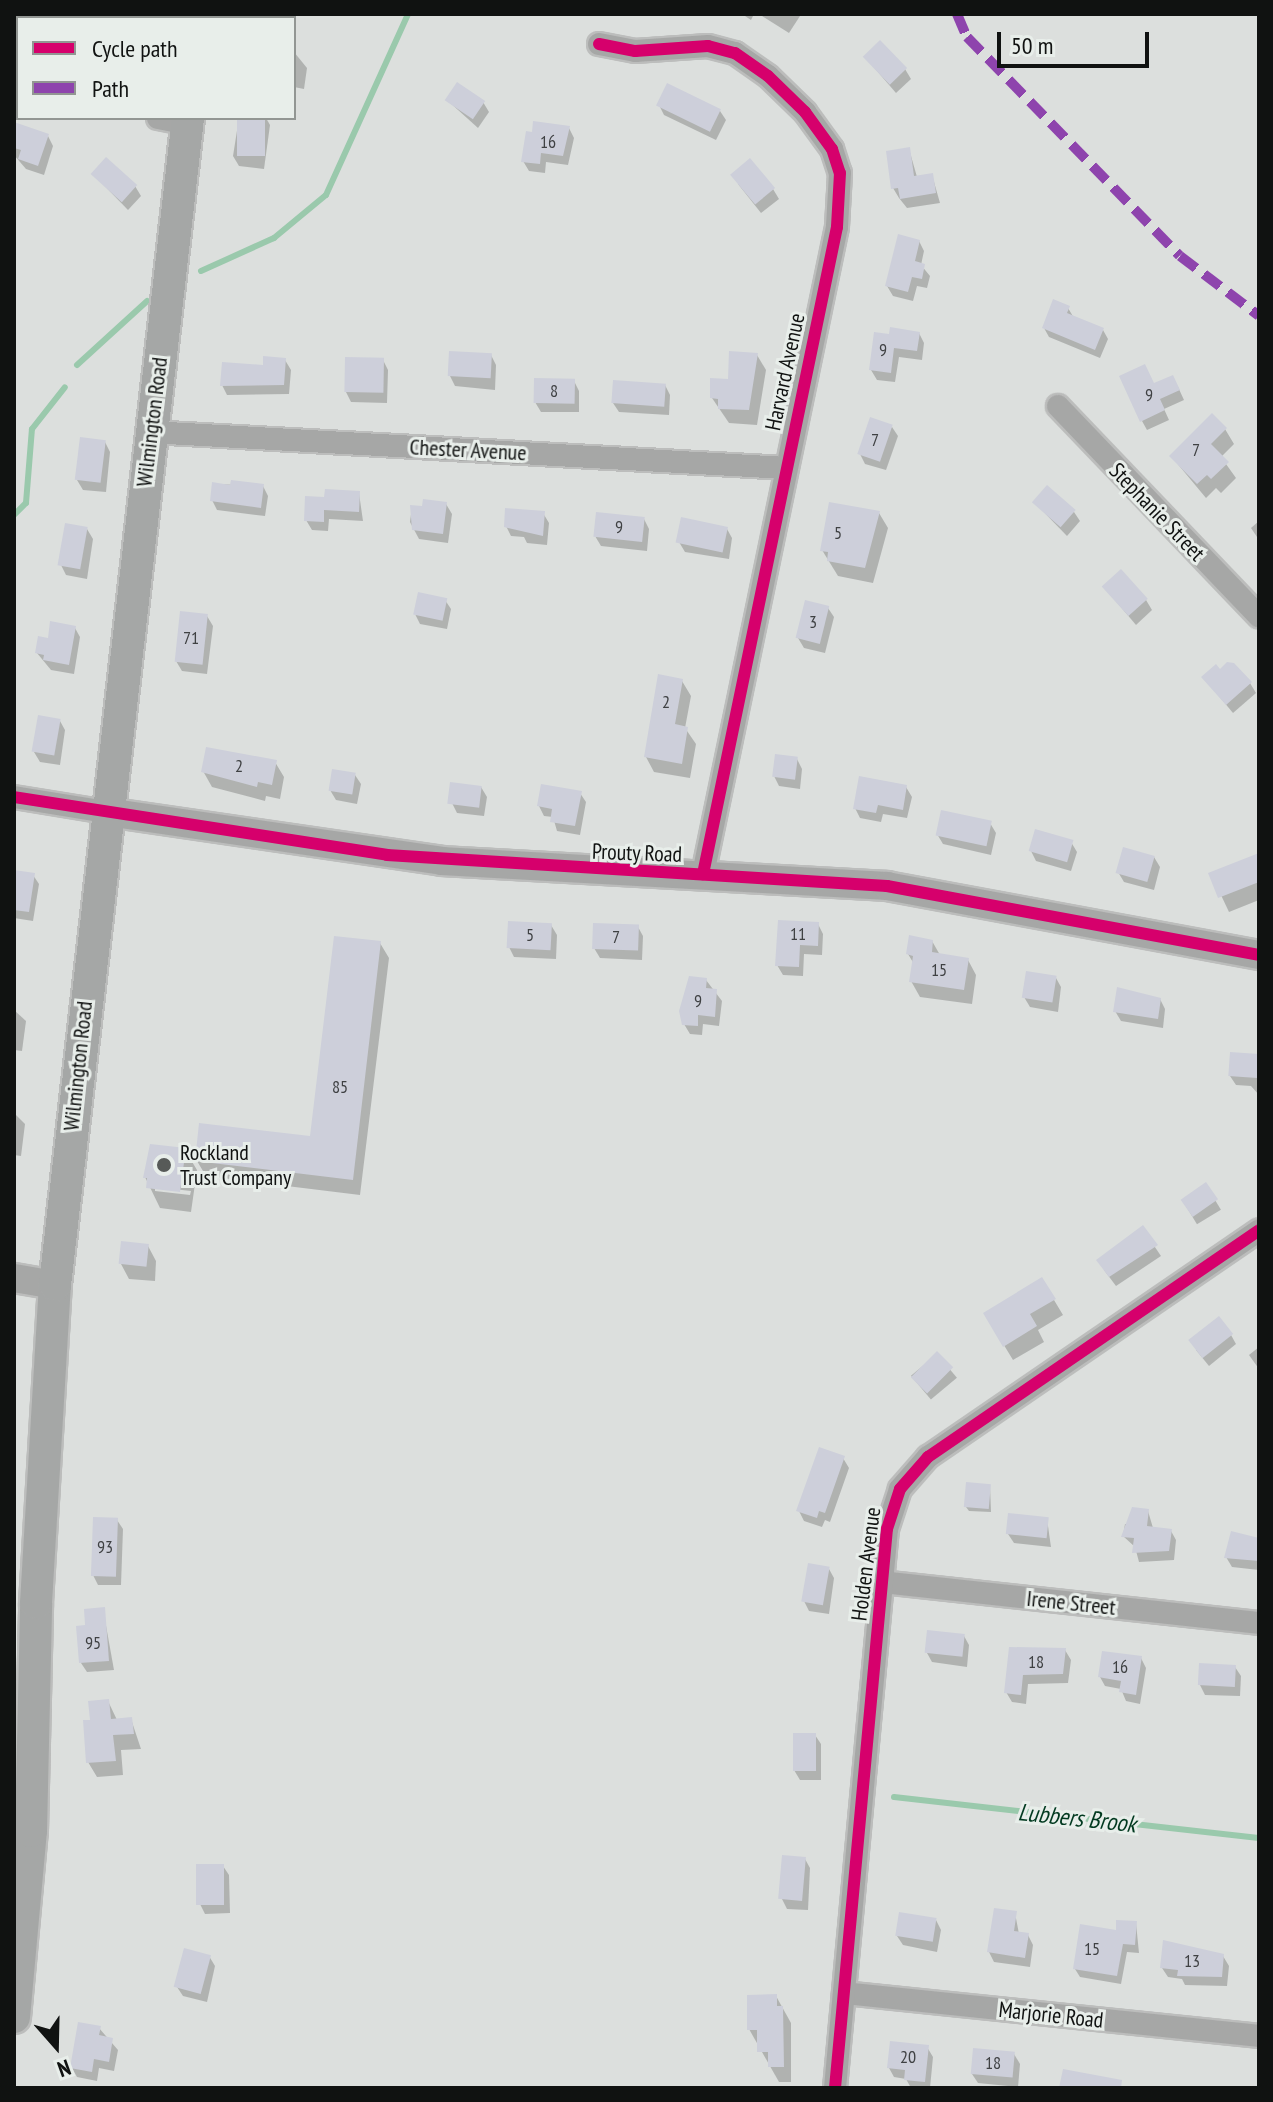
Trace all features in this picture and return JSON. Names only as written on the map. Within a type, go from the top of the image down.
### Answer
[{"type":"main road","name":"Wilmington Road","points":[[14,2017],[27,1898],[24,1695],[55,1285],[150,432],[178,120]]},
{"type":"street","name":"Harvard Avenue","points":[[599,44],[635,51],[708,46],[735,53],[785,92],[832,149],[840,173],[840,208],[703,874]]},
{"type":"street","name":"Stephanie Street","points":[[1058,406],[1259,616]]},
{"type":"street","name":"Chester Avenue","points":[[150,432],[785,468]]},
{"type":"street","points":[[14,797],[107,812]]},
{"type":"street","name":"Prouty Road","points":[[107,812],[387,855],[602,872],[703,874],[887,886],[1259,955]]},
{"type":"street","name":"Holden Avenue","points":[[835,2088],[891,1508],[920,1464],[1259,1230]]},
{"type":"street","points":[[14,1278],[55,1285]]},
{"type":"street","name":"Irene Street","points":[[882,1582],[1259,1623]]},
{"type":"street","name":"Marjorie Road","points":[[844,1993],[1259,2036]]},
{"type":"building","points":[[880,40],[907,68],[890,85],[863,57]]},
{"type":"building","points":[[457,82],[485,101],[473,119],[445,100]]},
{"type":"building","points":[[667,83],[721,109],[710,132],[656,105]]},
{"type":"building","points":[[237,120],[265,120],[265,156],[237,156]]},
{"type":"building","points":[[533,121],[570,126],[563,156],[541,153],[540,164],[521,162],[526,131],[532,132]]},
{"type":"building","points":[[14,122],[49,134],[38,166],[18,159],[21,150],[14,148]]},
{"type":"building","points":[[910,147],[914,176],[933,173],[936,193],[900,199],[898,188],[891,189],[886,151]]},
{"type":"building","points":[[106,157],[137,185],[122,202],[91,174]]},
{"type":"building","points":[[750,158],[775,188],[755,205],[730,175]]},
{"type":"building","points":[[898,234],[920,240],[915,261],[925,264],[922,279],[912,277],[908,292],[885,286]]},
{"type":"building","points":[[1053,299],[1070,306],[1067,313],[1104,328],[1095,350],[1042,328]]},
{"type":"building","points":[[890,327],[920,332],[917,351],[894,348],[891,373],[869,370],[874,332],[889,334]]},
{"type":"building","points":[[449,351],[492,353],[491,378],[448,376]]},
{"type":"building","points":[[729,351],[758,353],[749,410],[718,409],[718,399],[710,398],[710,378],[728,379]]},
{"type":"building","points":[[263,356],[286,358],[284,385],[220,386],[222,362],[263,365]]},
{"type":"building","points":[[345,357],[384,358],[383,393],[344,392]]},
{"type":"building","points":[[1145,364],[1154,383],[1173,375],[1180,390],[1160,399],[1165,410],[1140,422],[1119,376]]},
{"type":"building","points":[[534,378],[575,379],[575,404],[534,403]]},
{"type":"building","points":[[613,380],[666,384],[664,407],[611,403]]},
{"type":"building","points":[[1212,413],[1227,428],[1211,444],[1229,462],[1211,479],[1207,475],[1197,484],[1169,456]]},
{"type":"building","points":[[870,417],[893,425],[880,462],[857,454]]},
{"type":"building","points":[[80,437],[106,440],[101,483],[75,480]]},
{"type":"building","points":[[231,480],[264,484],[261,508],[210,501],[212,482],[230,485]]},
{"type":"building","points":[[1047,485],[1076,510],[1061,527],[1032,502]]},
{"type":"building","points":[[325,489],[360,491],[359,512],[324,510],[324,522],[304,521],[305,496],[324,497]]},
{"type":"building","points":[[423,499],[447,502],[443,534],[412,530],[410,505],[422,506]]},
{"type":"building","points":[[829,502],[880,511],[865,568],[827,561],[828,552],[820,551]]},
{"type":"building","points":[[505,508],[545,511],[543,536],[504,527]]},
{"type":"building","points":[[596,512],[645,517],[642,542],[593,537]]},
{"type":"building","points":[[681,517],[728,527],[723,552],[676,542]]},
{"type":"building","points":[[65,523],[88,527],[80,569],[58,565]]},
{"type":"building","points":[[1121,569],[1148,599],[1128,616],[1102,586]]},
{"type":"building","points":[[418,592],[447,598],[443,621],[413,614]]},
{"type":"building","points":[[805,600],[829,606],[820,644],[796,638]]},
{"type":"building","points":[[180,611],[208,614],[203,665],[175,662]]},
{"type":"building","points":[[50,621],[76,626],[69,665],[43,660],[44,655],[35,653],[38,636],[48,638]]},
{"type":"building","points":[[1227,662],[1234,663],[1252,682],[1226,705],[1201,677],[1216,664],[1220,669]]},
{"type":"building","points":[[658,674],[683,679],[675,724],[688,727],[682,764],[644,757]]},
{"type":"building","points":[[38,715],[61,719],[54,755],[32,751]]},
{"type":"building","points":[[206,747],[277,760],[272,785],[258,782],[257,787],[201,772]]},
{"type":"building","points":[[775,754],[798,757],[795,780],[772,777]]},
{"type":"building","points":[[332,769],[356,773],[352,794],[329,791]]},
{"type":"building","points":[[859,776],[907,785],[903,810],[878,805],[876,813],[853,809]]},
{"type":"building","points":[[450,782],[482,786],[479,808],[447,804]]},
{"type":"building","points":[[541,784],[582,791],[575,826],[550,822],[552,809],[537,806]]},
{"type":"building","points":[[941,810],[992,821],[986,846],[936,835]]},
{"type":"building","points":[[1035,829],[1073,840],[1067,862],[1029,851]]},
{"type":"building","points":[[1123,847],[1155,856],[1147,882],[1116,873]]},
{"type":"building","points":[[1259,853],[1259,882],[1218,898],[1208,873]]},
{"type":"building","points":[[14,870],[35,873],[29,912],[14,910]]},
{"type":"building","points":[[778,920],[819,922],[818,946],[800,945],[799,967],[775,966]]},
{"type":"building","points":[[508,921],[552,923],[551,950],[507,948]]},
{"type":"building","points":[[593,923],[639,925],[638,951],[592,949]]},
{"type":"building","points":[[909,935],[933,940],[932,952],[969,958],[964,990],[909,982],[913,956],[906,954]]},
{"type":"building","points":[[334,936],[381,941],[353,1180],[195,1161],[199,1123],[310,1136]]},
{"type":"building","points":[[1026,971],[1057,976],[1052,1003],[1022,998]]},
{"type":"building","points":[[689,976],[707,978],[706,988],[717,989],[715,1017],[698,1015],[698,1026],[682,1025],[679,1011]]},
{"type":"building","points":[[1117,987],[1161,998],[1158,1019],[1113,1012]]},
{"type":"building","points":[[1230,1052],[1259,1054],[1257,1078],[1228,1076]]},
{"type":"building","name":"Rockland Trust Company","points":[[150,1144],[186,1148],[180,1192],[146,1188],[147,1178],[143,1178]]},
{"type":"building","points":[[1206,1182],[1218,1199],[1193,1217],[1181,1200]]},
{"type":"building","points":[[1143,1225],[1158,1245],[1109,1277],[1096,1260]]},
{"type":"building","points":[[121,1241],[149,1244],[146,1267],[119,1264]]},
{"type":"building","points":[[1042,1277],[1056,1299],[1030,1314],[1037,1326],[1003,1347],[983,1313]]},
{"type":"building","points":[[1219,1316],[1233,1334],[1202,1358],[1188,1340]]},
{"type":"building","points":[[937,1351],[953,1367],[927,1393],[911,1377]]},
{"type":"building","points":[[819,1447],[845,1456],[825,1513],[819,1511],[817,1518],[796,1511]]},
{"type":"building","points":[[966,1482],[991,1484],[989,1509],[964,1507]]},
{"type":"building","points":[[1132,1507],[1149,1509],[1147,1526],[1172,1529],[1169,1551],[1132,1553],[1134,1538],[1121,1537]]},
{"type":"building","points":[[1008,1513],[1049,1517],[1047,1538],[1006,1534]]},
{"type":"building","points":[[93,1517],[118,1518],[116,1577],[91,1576]]},
{"type":"building","points":[[1231,1531],[1259,1538],[1259,1561],[1224,1558]]},
{"type":"building","points":[[808,1563],[830,1567],[823,1605],[801,1601]]},
{"type":"building","points":[[105,1607],[109,1661],[79,1663],[76,1626],[85,1625],[84,1609]]},
{"type":"building","points":[[927,1630],[965,1634],[962,1657],[925,1653]]},
{"type":"building","points":[[1009,1647],[1066,1648],[1063,1674],[1023,1675],[1021,1695],[1004,1693]]},
{"type":"building","points":[[1102,1651],[1142,1656],[1136,1695],[1119,1692],[1121,1681],[1098,1677]]},
{"type":"building","points":[[1199,1663],[1236,1665],[1235,1687],[1198,1685]]},
{"type":"building","points":[[109,1699],[111,1719],[132,1717],[134,1734],[113,1735],[116,1761],[86,1763],[83,1720],[90,1720],[88,1701]]},
{"type":"building","points":[[793,1733],[816,1733],[816,1771],[793,1771]]},
{"type":"building","points":[[782,1855],[806,1857],[802,1901],[778,1899]]},
{"type":"building","points":[[196,1864],[224,1864],[224,1905],[196,1905]]},
{"type":"building","points":[[994,1908],[1017,1911],[1014,1931],[1029,1933],[1025,1958],[987,1952]]},
{"type":"building","points":[[899,1912],[937,1918],[933,1942],[895,1936]]},
{"type":"building","points":[[1116,1920],[1137,1921],[1135,1945],[1123,1944],[1117,1976],[1073,1969],[1080,1924],[1116,1930]]},
{"type":"building","points":[[1163,1940],[1224,1954],[1222,1977],[1177,1976],[1178,1970],[1160,1968]]},
{"type":"building","points":[[184,1948],[211,1955],[201,1994],[174,1987]]},
{"type":"building","points":[[777,1994],[777,2006],[783,2006],[784,2067],[768,2067],[768,2052],[757,2052],[757,2030],[747,2030],[747,1995]]},
{"type":"building","points":[[78,2022],[101,2026],[99,2035],[113,2038],[109,2062],[94,2059],[92,2072],[70,2068]]},
{"type":"building","points":[[890,2041],[929,2045],[925,2082],[904,2080],[905,2070],[887,2068]]},
{"type":"building","points":[[973,2048],[1015,2052],[1013,2078],[971,2074]]},
{"type":"building","points":[[1063,2069],[1122,2080],[1121,2088],[1059,2088]]},
{"type":"waterway","points":[[201,271],[274,238],[326,195],[408,14]]},
{"type":"waterway","points":[[77,365],[147,301]]},
{"type":"waterway","points":[[14,515],[26,503],[32,429],[65,387]]},
{"type":"waterway","name":"Lubbers Brook","points":[[894,1797],[1259,1838]]},
{"type":"marked path","points":[[957,14],[967,37],[1180,256],[1259,316]]},
{"type":"cycle path","points":[[599,44],[635,51],[708,46],[735,53],[768,76],[805,112],[832,149],[840,173],[837,227],[703,874]]},
{"type":"cycle path","points":[[14,797],[387,855],[887,886],[1259,955]]},
{"type":"cycle path","points":[[835,2088],[887,1529],[900,1489],[928,1457],[1259,1230]]},
{"type":"place","name":"Rockland Trust Company","points":[[164,1165]]}]
